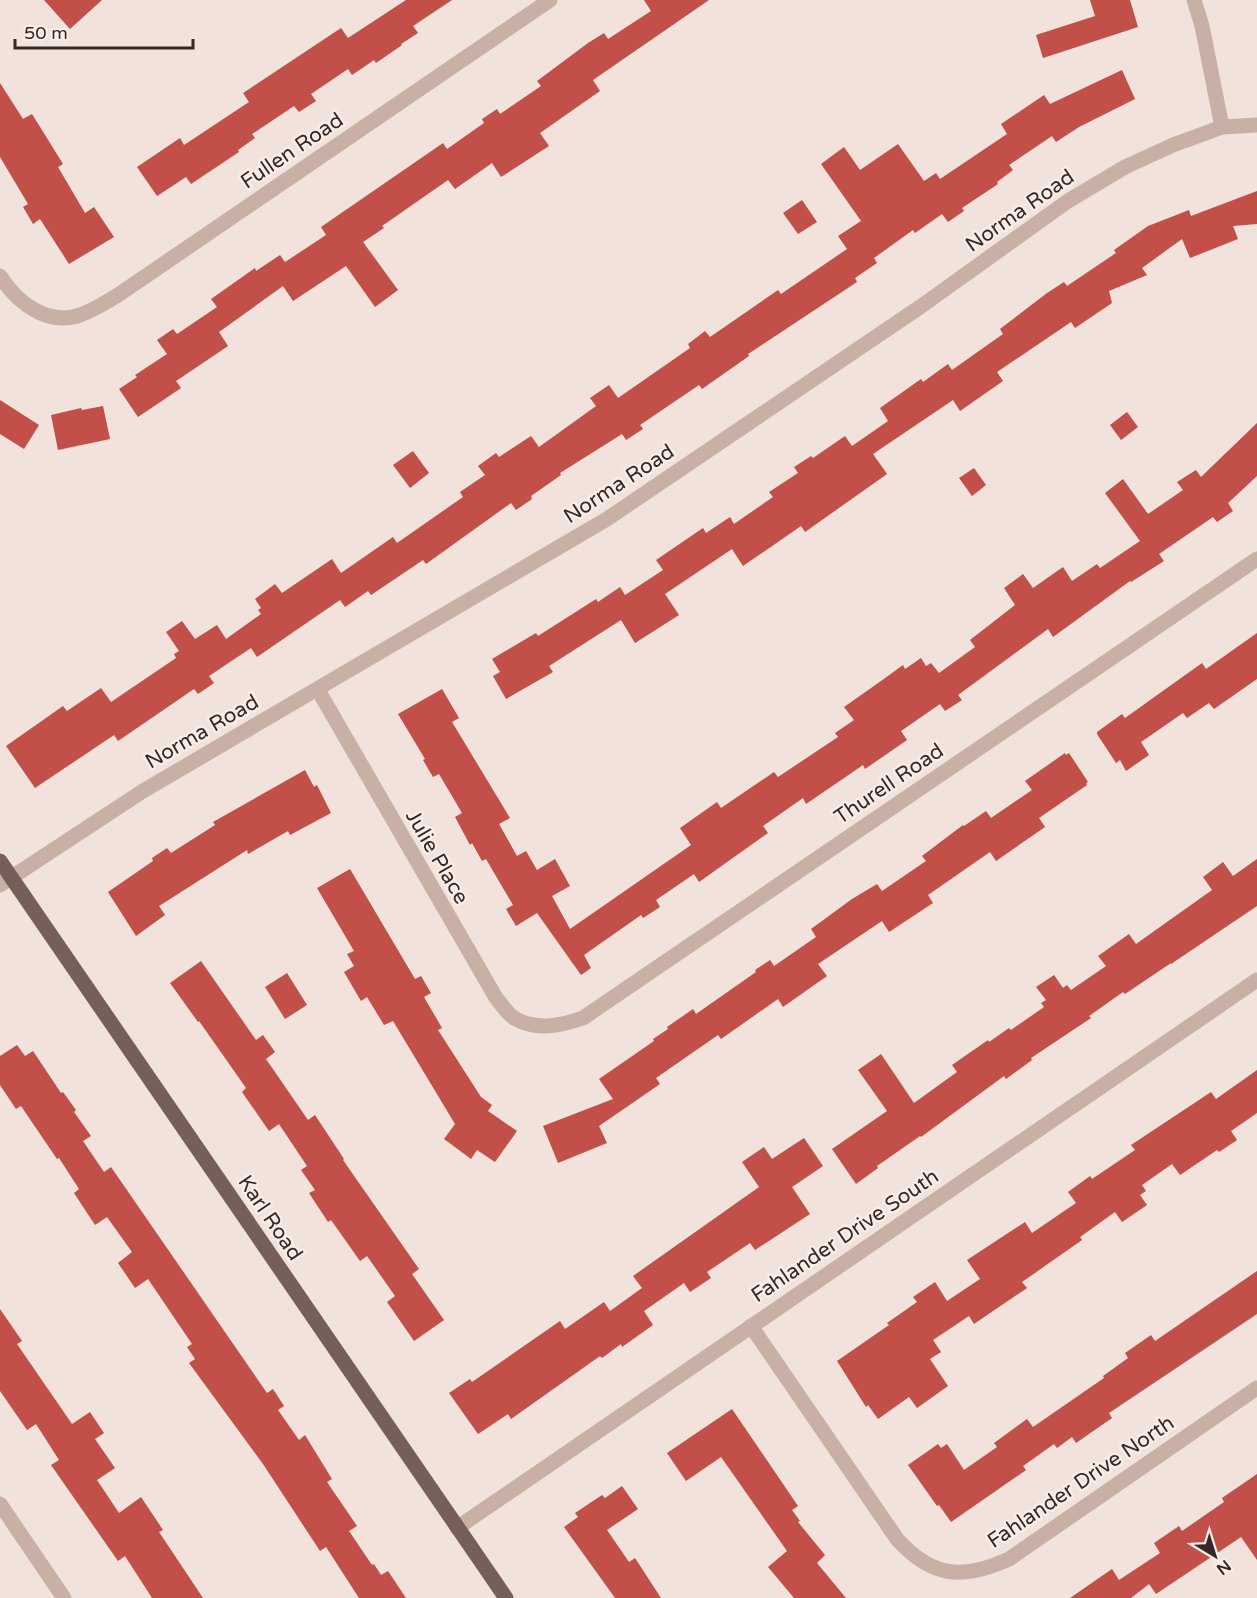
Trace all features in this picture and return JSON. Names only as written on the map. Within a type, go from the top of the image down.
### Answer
[{"type":"main road","name":"Karl Road","points":[[0,861],[5,881],[506,1598]]},
{"type":"street","name":"Fullen Road","points":[[0,276],[24,304],[49,318],[74,317],[86,313],[118,295],[550,0]]},
{"type":"street","points":[[1194,0],[1202,26],[1222,127]]},
{"type":"street","name":"Norma Road","points":[[5,881],[142,791],[607,519],[920,307],[1068,201],[1125,167],[1173,145],[1222,127],[1257,125]]},
{"type":"street","name":"Thurell Road","points":[[538,1026],[561,1026],[583,1018],[1257,559]]},
{"type":"street","name":"Julie Place","points":[[318,690],[495,996],[513,1017],[538,1026]]},
{"type":"street","name":"Fahlander Drive South","points":[[457,1527],[1257,980]]},
{"type":"street","name":"Fahlander Drive North","points":[[751,1326],[897,1539],[911,1555],[929,1566],[947,1571],[970,1573],[990,1568],[1009,1559],[1257,1388]]},
{"type":"street","points":[[0,1504],[64,1598]]},
{"type":"building","points":[[44,0],[102,0],[70,29]]},
{"type":"building","points":[[406,0],[452,0],[413,26],[418,33],[376,63],[374,60],[352,75],[348,69],[311,94],[316,101],[299,112],[294,106],[252,134],[255,138],[238,150],[239,152],[191,184],[186,177],[157,196],[137,167],[180,138],[184,145],[249,102],[243,93],[341,28],[348,38]]},
{"type":"building","points":[[644,0],[709,0],[593,80],[600,91],[540,133],[549,146],[501,177],[492,163],[455,189],[448,180],[363,242],[398,290],[375,307],[346,266],[293,301],[283,286],[219,332],[228,346],[176,381],[181,388],[138,417],[119,389],[137,377],[135,375],[167,354],[157,340],[173,329],[177,334],[217,307],[211,299],[255,268],[256,271],[280,255],[285,262],[326,235],[321,227],[443,143],[447,149],[484,123],[482,119],[497,109],[500,114],[541,86],[537,81],[588,43],[604,33],[608,39],[651,11]]},
{"type":"building","points":[[1090,0],[1130,0],[1138,27],[1043,58],[1036,35],[1095,16]]},
{"type":"building","points":[[1122,70],[1135,99],[1079,127],[1056,142],[1052,136],[1009,165],[1013,170],[997,182],[998,184],[962,208],[964,211],[948,222],[942,214],[915,233],[913,230],[874,258],[877,263],[855,278],[857,282],[748,354],[749,356],[702,389],[699,385],[640,425],[643,429],[626,440],[622,434],[560,473],[561,475],[531,496],[532,499],[516,510],[511,503],[426,564],[423,560],[371,595],[368,591],[345,607],[340,600],[257,657],[251,648],[209,676],[214,683],[198,694],[194,689],[118,741],[114,735],[35,788],[6,746],[63,706],[67,711],[101,688],[111,702],[176,658],[174,654],[179,651],[166,632],[182,621],[195,639],[217,625],[226,639],[261,614],[258,610],[261,608],[255,599],[275,584],[282,593],[332,559],[341,573],[393,537],[397,543],[463,497],[460,492],[485,475],[478,466],[496,453],[499,457],[531,436],[539,447],[596,406],[590,398],[609,385],[618,398],[690,348],[688,344],[705,331],[710,337],[778,290],[781,294],[847,249],[838,236],[861,221],[821,164],[844,147],[860,170],[898,144],[924,181],[936,173],[940,179],[1007,134],[1001,124],[1044,95],[1050,104]]},
{"type":"building","points":[[0,83],[23,119],[32,114],[63,164],[58,167],[85,213],[94,207],[114,237],[69,264],[40,219],[33,224],[23,207],[28,204],[0,157]]},
{"type":"building","points":[[1257,191],[1257,224],[1233,226],[1238,239],[1190,258],[1182,239],[1142,268],[1147,275],[1109,291],[1112,303],[1075,328],[1071,322],[997,372],[1003,381],[960,411],[953,400],[873,454],[887,474],[805,532],[801,526],[743,566],[732,549],[665,594],[679,615],[635,643],[621,620],[549,666],[553,672],[506,699],[493,676],[500,672],[492,659],[536,633],[538,636],[596,599],[598,602],[620,587],[625,595],[663,570],[656,560],[703,528],[706,533],[730,517],[734,524],[773,497],[769,492],[798,473],[794,467],[811,456],[813,458],[845,436],[852,446],[888,421],[880,408],[921,379],[923,382],[948,364],[952,370],[1003,334],[1000,329],[1047,293],[1064,282],[1067,286],[1116,253],[1114,250],[1148,226],[1189,210],[1191,216]]},
{"type":"building","points":[[802,200],[817,222],[798,234],[783,213]]},
{"type":"building","points":[[0,400],[39,425],[24,449],[0,434]]},
{"type":"building","points":[[103,406],[110,439],[58,450],[51,415]]},
{"type":"building","points":[[1127,412],[1138,427],[1121,440],[1110,425]]},
{"type":"building","points":[[1257,423],[1257,476],[1228,503],[1233,511],[1217,522],[1213,517],[1159,554],[1164,561],[1130,581],[1053,637],[1048,629],[958,695],[962,700],[945,711],[940,704],[901,731],[907,740],[865,769],[863,765],[806,804],[803,798],[763,826],[768,833],[699,882],[694,874],[656,900],[660,907],[643,918],[641,915],[584,955],[591,968],[581,975],[537,913],[516,926],[506,909],[513,905],[486,859],[482,861],[472,843],[470,845],[455,817],[462,813],[439,774],[433,777],[398,714],[442,689],[459,718],[452,722],[510,818],[499,824],[517,856],[526,851],[537,870],[555,859],[570,886],[552,896],[570,929],[691,845],[680,828],[717,802],[721,808],[774,772],[778,777],[838,737],[835,733],[854,720],[844,707],[903,665],[905,669],[921,658],[926,666],[931,663],[939,673],[975,647],[970,640],[1015,605],[1004,588],[1023,574],[1033,588],[1063,567],[1072,581],[1097,564],[1100,568],[1140,541],[1105,493],[1123,479],[1148,514],[1183,490],[1177,482],[1196,470],[1201,477]]},
{"type":"building","points":[[413,451],[429,473],[410,488],[393,465]]},
{"type":"building","points":[[974,468],[986,485],[972,496],[959,478]]},
{"type":"building","points":[[1257,633],[1257,679],[1214,709],[1209,703],[1187,718],[1183,713],[1141,742],[1149,755],[1126,771],[1120,760],[1116,763],[1097,732],[1122,714],[1125,718],[1202,663],[1206,669]]},
{"type":"building","points":[[1065,753],[1066,755],[1069,753],[1088,782],[1087,785],[1039,818],[1045,827],[996,861],[990,852],[928,895],[933,903],[889,932],[882,921],[818,964],[827,976],[783,1007],[778,999],[721,1039],[718,1035],[656,1078],[660,1084],[599,1126],[607,1143],[558,1163],[543,1126],[613,1099],[599,1079],[654,1041],[653,1039],[668,1029],[667,1027],[693,1009],[696,1014],[770,960],[774,966],[816,937],[811,929],[852,899],[877,884],[882,891],[926,861],[922,856],[963,825],[986,811],[991,818],[1032,790],[1025,781]]},
{"type":"building","points":[[305,770],[314,787],[317,785],[331,813],[290,835],[288,831],[248,854],[247,850],[159,906],[165,915],[136,936],[108,892],[153,861],[152,858],[167,848],[171,853],[215,825],[213,822]]},
{"type":"building","points":[[1257,859],[1257,906],[1125,994],[1123,992],[1089,1016],[1091,1018],[1031,1058],[1032,1060],[1006,1079],[1004,1076],[877,1166],[878,1168],[856,1184],[832,1149],[887,1111],[858,1070],[881,1054],[914,1103],[957,1072],[952,1065],[988,1040],[989,1042],[1009,1028],[1011,1030],[1044,1007],[1041,1003],[1046,1000],[1036,987],[1054,975],[1063,988],[1067,985],[1071,990],[1106,966],[1098,956],[1129,934],[1136,944],[1212,890],[1203,877],[1223,862],[1233,876]]},
{"type":"building","points":[[350,869],[415,979],[421,976],[431,993],[424,997],[442,1028],[438,1030],[481,1097],[492,1105],[488,1111],[517,1131],[495,1162],[477,1150],[471,1159],[444,1139],[455,1124],[393,1021],[384,1025],[367,997],[361,1001],[344,972],[354,966],[347,954],[354,951],[317,888]]},
{"type":"building","points":[[201,961],[256,1040],[263,1035],[275,1052],[266,1059],[308,1120],[315,1115],[343,1160],[419,1269],[412,1274],[444,1320],[414,1341],[387,1302],[395,1296],[367,1256],[360,1261],[331,1220],[328,1222],[309,1193],[315,1190],[301,1170],[307,1166],[279,1124],[269,1131],[242,1092],[246,1088],[170,983]]},
{"type":"building","points":[[287,973],[307,1005],[285,1019],[265,987]]},
{"type":"building","points":[[17,1045],[25,1056],[33,1051],[61,1093],[63,1092],[76,1110],[74,1112],[91,1136],[83,1141],[104,1172],[111,1167],[267,1393],[273,1389],[284,1406],[278,1410],[299,1440],[305,1435],[332,1479],[327,1482],[357,1526],[349,1531],[372,1565],[374,1564],[381,1575],[388,1571],[406,1598],[359,1598],[326,1547],[320,1551],[263,1464],[189,1363],[195,1359],[187,1347],[192,1344],[148,1279],[135,1288],[118,1263],[132,1252],[107,1217],[95,1225],[74,1193],[79,1189],[59,1158],[57,1159],[21,1106],[16,1109],[0,1085],[0,1056]]},
{"type":"building","points":[[1257,1070],[1257,1113],[1231,1131],[1237,1140],[1219,1152],[1217,1150],[1180,1175],[1172,1164],[1142,1185],[1146,1191],[1140,1195],[1147,1205],[1122,1222],[1115,1212],[1080,1237],[1082,1240],[1022,1282],[1027,1288],[974,1324],[969,1316],[933,1340],[941,1352],[930,1359],[948,1386],[917,1408],[909,1397],[878,1419],[868,1405],[866,1407],[837,1361],[889,1325],[887,1323],[917,1302],[913,1297],[935,1282],[947,1301],[980,1279],[967,1260],[1025,1222],[1032,1233],[1076,1203],[1068,1192],[1090,1176],[1092,1179],[1135,1150],[1131,1145],[1211,1092],[1216,1099]]},
{"type":"building","points":[[804,1138],[823,1166],[792,1187],[810,1214],[755,1250],[750,1243],[707,1272],[711,1278],[690,1292],[684,1283],[644,1311],[653,1325],[622,1347],[621,1344],[602,1358],[600,1356],[511,1419],[508,1414],[478,1434],[449,1393],[470,1379],[472,1382],[560,1321],[565,1329],[604,1302],[610,1311],[642,1288],[633,1276],[759,1187],[742,1162],[764,1147],[772,1159]]},
{"type":"building","points":[[1257,1271],[1257,1314],[1109,1413],[1112,1418],[1076,1443],[1072,1437],[1057,1448],[1054,1444],[1023,1466],[1026,1470],[951,1522],[908,1465],[938,1444],[941,1448],[947,1444],[964,1470],[997,1447],[994,1443],[1027,1419],[1033,1427],[1104,1378],[1103,1376],[1128,1358],[1125,1353],[1151,1335],[1155,1341]]},
{"type":"building","points":[[0,1309],[22,1341],[17,1344],[72,1424],[90,1412],[104,1433],[95,1439],[115,1468],[97,1480],[119,1513],[141,1497],[163,1530],[159,1532],[203,1598],[152,1598],[125,1556],[118,1561],[51,1465],[59,1460],[36,1424],[27,1430],[0,1391]]},
{"type":"building","points":[[732,1409],[798,1506],[792,1510],[800,1521],[798,1522],[825,1555],[817,1563],[846,1598],[794,1598],[768,1567],[787,1551],[721,1457],[686,1481],[667,1453]]},
{"type":"building","points":[[1257,1474],[1257,1560],[1241,1537],[1156,1594],[1149,1584],[1131,1598],[1070,1598],[1112,1569],[1119,1580],[1160,1553],[1154,1543],[1179,1526],[1182,1531],[1224,1502],[1222,1498]]},
{"type":"building","points":[[622,1486],[638,1509],[607,1530],[629,1562],[635,1558],[661,1598],[615,1598],[564,1527],[578,1517],[575,1513],[602,1495],[605,1498]]}]
